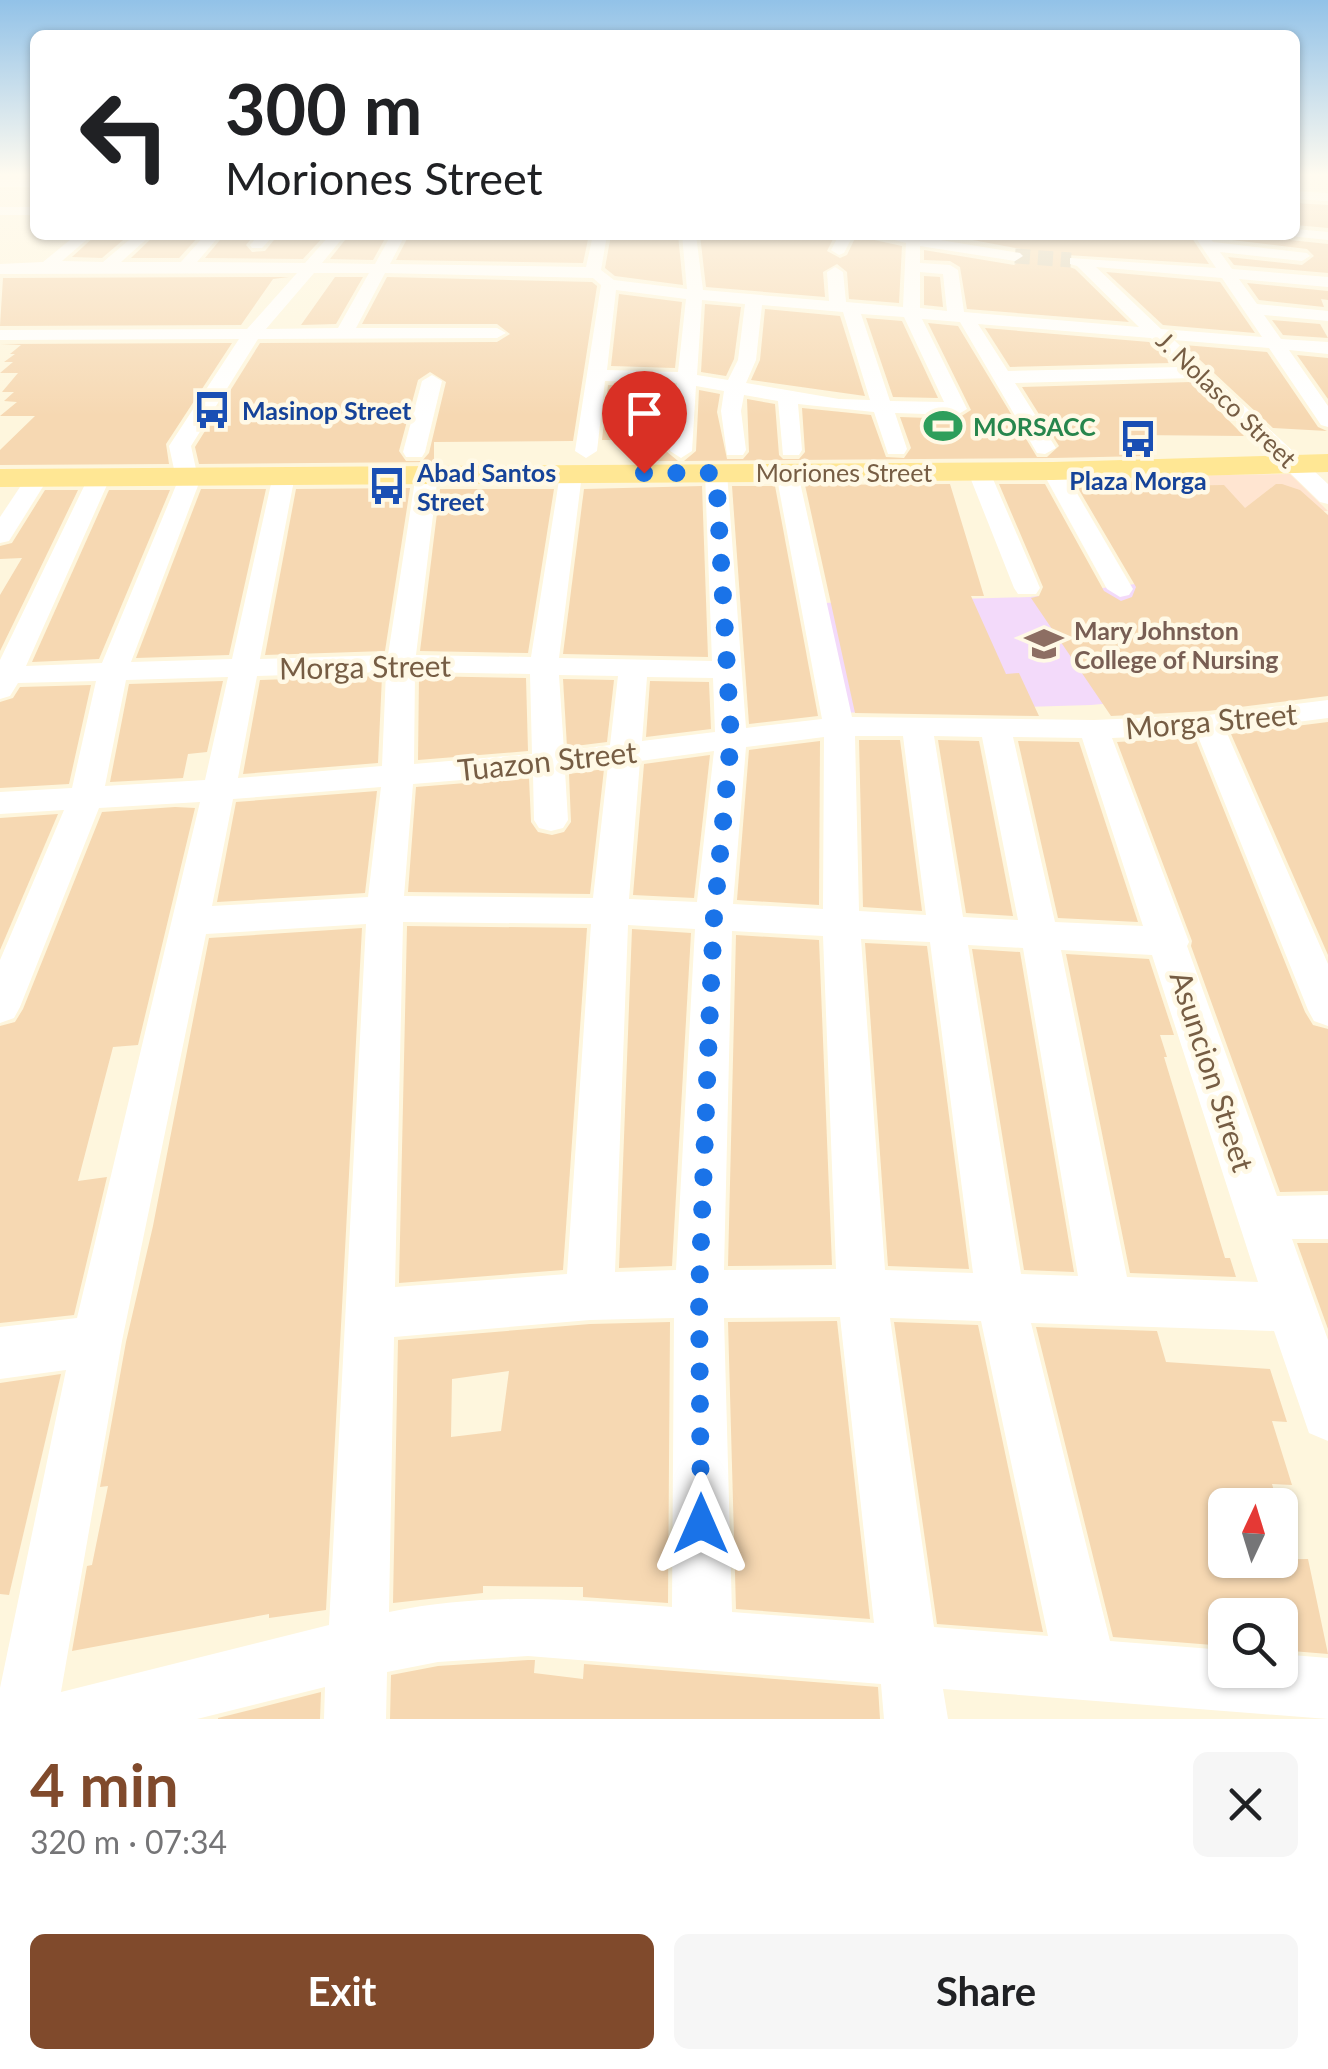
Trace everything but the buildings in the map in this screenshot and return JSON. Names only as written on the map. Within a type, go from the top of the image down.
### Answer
[{"type":"main road","name":"Moriones Street","points":[[1284,454],[1328,441]]},
{"type":"main road","name":"Moriones Street","points":[[789,461],[896,449],[1049,459],[1284,454],[1328,463]]},
{"type":"main road","name":"Moriones Street","points":[[578,462],[681,451],[726,462]]},
{"type":"main road","name":"Moriones Street","points":[[0,454],[186,465],[284,476],[421,463]]},
{"type":"main road","name":"Moriones Street","points":[[0,478],[100,476],[186,465],[578,462],[789,461],[979,472],[1049,459]]},
{"type":"street","points":[[47,266],[61,255]]},
{"type":"street","points":[[106,267],[120,255]]},
{"type":"street","points":[[185,266],[195,255]]},
{"type":"street","points":[[0,1007],[86,798],[113,671],[186,465],[180,446],[252,334],[321,255]]},
{"type":"street","points":[[344,334],[388,255]]},
{"type":"street","points":[[551,820],[545,762],[544,664],[595,375],[600,255]]},
{"type":"street","points":[[681,451],[694,294],[691,255]]},
{"type":"street","points":[[595,375],[688,380],[788,398],[883,408],[957,409],[911,314],[912,255]]},
{"type":"street","points":[[1009,255],[1015,256]]},
{"type":"street","points":[[1215,255],[1328,421]]},
{"type":"street","name":"J. Nolasco Street","points":[[1228,273],[1078,261],[1160,333],[1328,497]]},
{"type":"street","points":[[0,270],[47,266],[311,267],[601,278],[754,300],[1328,348]]},
{"type":"street","points":[[911,266],[950,270],[961,317],[1004,376],[1120,589]]},
{"type":"street","points":[[835,272],[844,308],[896,449]]},
{"type":"street","points":[[1228,273],[1328,282]]},
{"type":"street","points":[[702,1639],[699,1294],[714,917],[731,739],[726,462],[735,387],[748,360],[754,300]]},
{"type":"street","points":[[1252,309],[1328,316]]},
{"type":"street","points":[[0,335],[497,333]]},
{"type":"street","points":[[1004,376],[1200,372]]},
{"type":"street","points":[[1301,380],[1328,383]]},
{"type":"street","points":[[355,1719],[385,909],[398,776],[401,662],[432,382]]},
{"type":"street","points":[[788,398],[789,461],[840,726],[842,924],[862,1293],[916,1719]]},
{"type":"street","points":[[979,472],[1027,588]]},
{"type":"street","points":[[3,680],[100,476]]},
{"type":"street","points":[[25,1719],[97,1340],[284,476]]},
{"type":"street","points":[[0,536],[38,477]]},
{"type":"street","name":"Morga Street","points":[[3,680],[113,671],[401,662],[730,670]]},
{"type":"street","points":[[590,1296],[610,911],[633,666]]},
{"type":"street","name":"Morga Street","points":[[1094,729],[1208,724],[1328,710]]},
{"type":"street","points":[[1208,724],[1328,1010]]},
{"type":"street","name":"Tuazon Street","points":[[0,803],[398,776],[840,726],[1094,729]]},
{"type":"street","points":[[917,726],[1001,1300],[1086,1670]]},
{"type":"street","points":[[995,728],[1018,820],[1106,1300]]},
{"type":"street","name":"Asuncion Street","points":[[1094,729],[1170,942],[1328,1414]]},
{"type":"street","points":[[190,922],[385,909],[610,911],[1170,942]]},
{"type":"street","points":[[1262,1218],[1328,1217]]},
{"type":"street","points":[[371,1314],[590,1296],[699,1294],[862,1293],[1292,1307]]},
{"type":"street","points":[[0,1353],[97,1340]]},
{"type":"street","points":[[74,1719],[358,1648],[438,1632],[528,1626],[1328,1689]]},
{"type":"shaded area","points":[[1290,474],[1328,511],[1199,516],[1167,476]]},
{"type":"shaded area","name":"Mary Johnston College of Nursing","points":[[1192,577],[1302,686],[1091,705],[837,713],[823,603],[1030,597]]},
{"type":"tunnel","points":[[1015,256],[1071,260]]},
{"type":"place","name":"Masinop Street","points":[[212,410]]},
{"type":"place","name":"MORSACC","points":[[943,426]]},
{"type":"place","name":"Plaza Morga","points":[[1138,439]]},
{"type":"place","name":"Abad Santos Street","points":[[387,486]]},
{"type":"place","name":"Mary Johnston College of Nursing","points":[[1044,644]]},
{"type":"route","points":[[644,473],[716,473],[730,670],[731,739],[714,917],[699,1294],[701,1524]]}]
